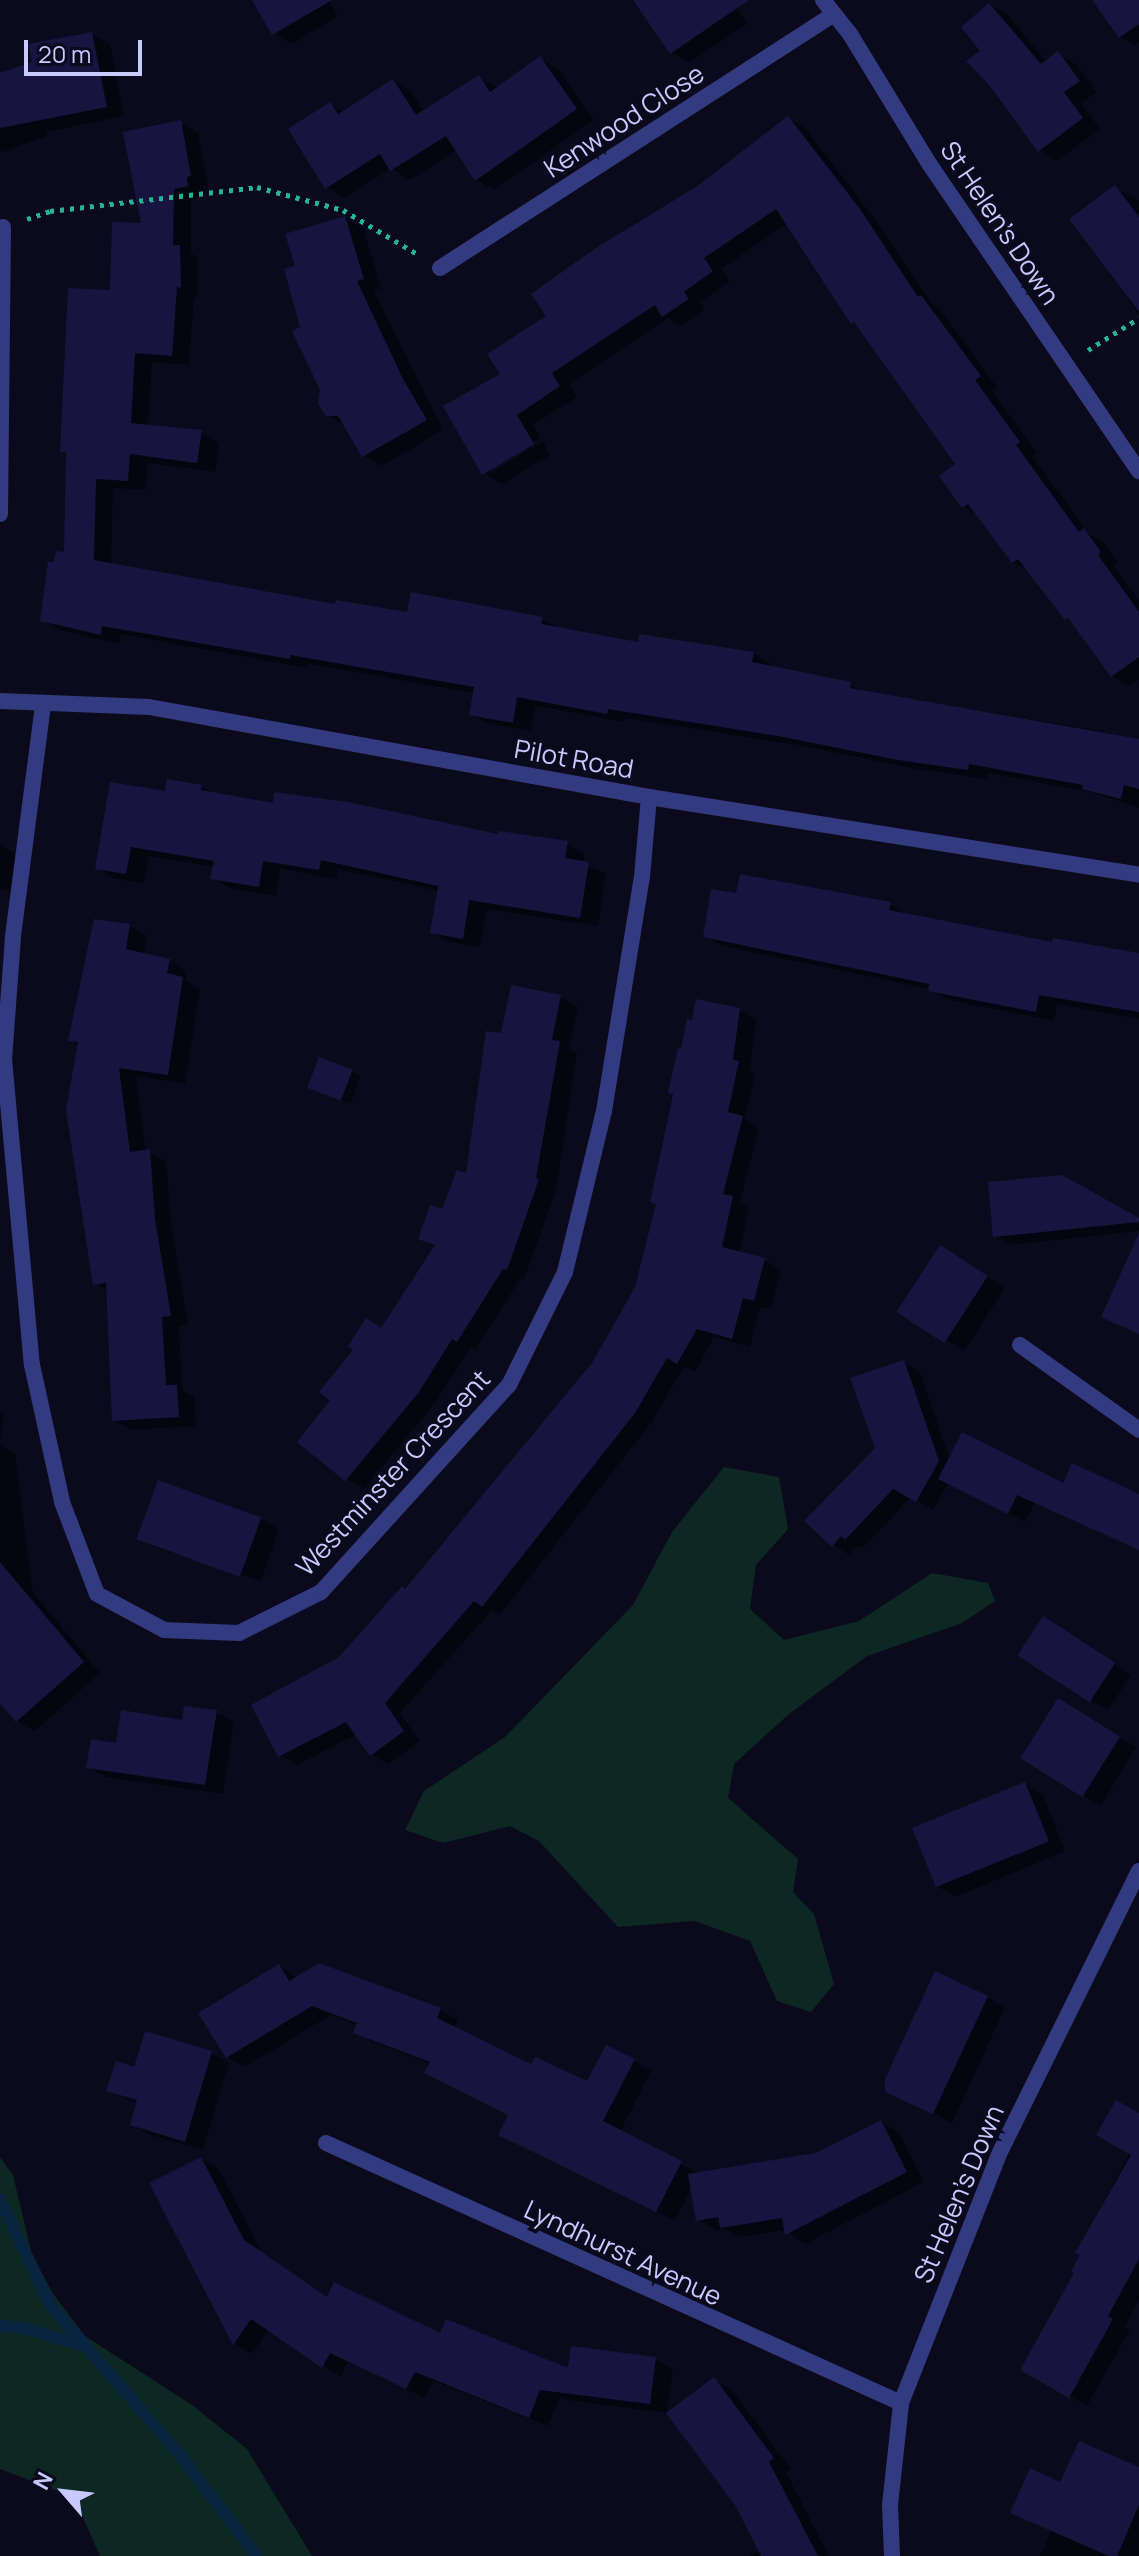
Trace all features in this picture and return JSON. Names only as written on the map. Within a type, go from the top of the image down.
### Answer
[{"type":"street","name":"St Helen's Down","points":[[823,0],[850,34],[930,165],[1139,471]]},
{"type":"street","name":"Kenwood Close","points":[[440,268],[833,15]]},
{"type":"street","points":[[0,514],[3,227]]},
{"type":"street","name":"Pilot Road","points":[[0,701],[149,707],[649,797],[1139,875]]},
{"type":"street","name":"Westminster Crescent","points":[[43,705],[13,937],[4,1059],[32,1365],[62,1502],[97,1594],[164,1630],[239,1633],[321,1592],[509,1385],[569,1258],[604,1111],[642,877],[649,797]]},
{"type":"street","points":[[1020,1345],[1139,1430]]},
{"type":"street","name":"St Helen's Down","points":[[892,2556],[890,2505],[901,2403],[999,2154],[1139,1871]]},
{"type":"street","name":"Lyndhurst Avenue","points":[[326,2143],[901,2403]]},
{"type":"path","points":[[3,227],[50,211],[257,187],[343,210],[440,268]]},
{"type":"path","points":[[1066,364],[1139,318]]},
{"type":"green space","points":[[724,1467],[779,1477],[788,1529],[756,1565],[750,1609],[784,1640],[859,1621],[932,1573],[988,1583],[995,1601],[962,1623],[867,1656],[789,1714],[734,1764],[728,1798],[798,1859],[793,1892],[814,1914],[834,1984],[811,2012],[777,2001],[750,1941],[695,1921],[618,1927],[539,1841],[510,1826],[443,1843],[405,1830],[424,1791],[505,1737],[633,1605],[672,1532]]},
{"type":"green space","points":[[0,2157],[13,2175],[32,2255],[54,2295],[85,2336],[192,2405],[247,2449],[312,2556],[100,2556],[74,2497],[0,2469]]},
{"type":"building","points":[[252,0],[332,0],[272,35]]},
{"type":"building","points":[[633,0],[749,0],[670,54]]},
{"type":"building","points":[[1092,0],[1139,0],[1139,24],[1119,38]]},
{"type":"building","points":[[989,3],[1041,64],[1058,51],[1080,81],[1064,92],[1083,118],[1038,152],[990,86],[966,61],[980,51],[961,27]]},
{"type":"building","points":[[92,32],[107,107],[0,128],[0,73],[32,62],[28,44]]},
{"type":"building","points":[[540,56],[577,109],[475,181],[446,136],[390,171],[380,154],[325,189],[288,129],[330,102],[338,114],[393,79],[416,115],[479,75],[490,92]]},
{"type":"building","points":[[788,116],[860,209],[918,297],[921,295],[981,376],[975,380],[1020,442],[1016,445],[1079,532],[1084,528],[1101,552],[1098,555],[1139,612],[1139,657],[1111,677],[1068,618],[1065,620],[1018,559],[1012,563],[968,504],[962,508],[939,476],[955,464],[854,322],[851,324],[776,209],[704,258],[713,271],[684,292],[689,299],[662,317],[655,305],[552,373],[560,386],[517,415],[534,444],[482,475],[443,406],[500,374],[487,354],[546,316],[531,294],[596,248],[696,187]]},
{"type":"building","points":[[181,120],[191,176],[187,177],[188,186],[174,189],[173,245],[180,245],[181,288],[177,287],[172,356],[135,353],[131,423],[202,430],[197,463],[130,454],[128,481],[96,479],[94,560],[335,604],[336,600],[407,612],[411,592],[543,617],[541,624],[638,642],[639,634],[754,652],[752,662],[851,682],[850,688],[1139,739],[1139,789],[1124,785],[1121,799],[1082,789],[1083,785],[969,764],[968,770],[898,760],[778,736],[608,709],[607,714],[517,697],[513,723],[469,715],[474,687],[102,626],[101,635],[40,621],[48,562],[54,562],[56,551],[64,552],[66,452],[60,452],[68,288],[110,290],[112,222],[141,223],[123,132]]},
{"type":"building","points":[[1115,185],[1139,217],[1139,312],[1069,219]]},
{"type":"building","points":[[345,216],[364,279],[357,281],[403,379],[427,420],[362,457],[338,416],[326,416],[318,404],[320,390],[292,331],[300,327],[284,269],[295,266],[285,234]]},
{"type":"building","points":[[167,779],[202,785],[201,790],[273,803],[274,792],[348,802],[498,834],[499,831],[568,841],[565,858],[589,862],[580,918],[469,900],[463,939],[430,933],[438,886],[321,860],[319,870],[263,861],[259,887],[210,879],[214,861],[131,847],[126,874],[95,869],[110,782],[165,791]]},
{"type":"building","points":[[740,874],[891,902],[889,910],[1052,942],[1053,938],[1139,953],[1139,1012],[1039,995],[1036,1012],[928,991],[929,984],[703,937],[711,889],[736,893]]},
{"type":"building","points":[[94,919],[130,924],[126,949],[170,959],[167,973],[183,977],[168,1075],[119,1068],[130,1152],[150,1149],[155,1219],[171,1316],[162,1317],[166,1385],[177,1385],[179,1417],[112,1421],[106,1283],[93,1285],[66,1110],[78,1042],[68,1041]]},
{"type":"building","points":[[511,985],[561,995],[552,1040],[560,1041],[536,1178],[539,1179],[507,1270],[503,1269],[457,1342],[452,1339],[419,1392],[345,1481],[297,1442],[330,1400],[319,1392],[353,1350],[348,1346],[366,1318],[381,1328],[435,1245],[418,1239],[430,1205],[442,1209],[457,1170],[466,1173],[486,1031],[501,1033]]},
{"type":"building","points":[[696,999],[740,1008],[733,1060],[739,1061],[728,1112],[743,1116],[723,1194],[733,1196],[722,1247],[765,1258],[754,1301],[743,1298],[732,1339],[697,1329],[677,1364],[667,1358],[635,1413],[482,1607],[474,1601],[385,1703],[404,1731],[370,1756],[346,1722],[278,1757],[251,1705],[339,1657],[402,1586],[405,1589],[592,1363],[635,1287],[656,1204],[650,1202],[673,1094],[668,1093],[678,1048],[681,1049],[687,1019],[692,1020]]},
{"type":"building","points":[[319,1057],[353,1070],[341,1101],[307,1088]]},
{"type":"building","points":[[1062,1175],[1139,1218],[1139,1222],[993,1237],[988,1182]]},
{"type":"building","points":[[1139,1233],[1139,1334],[1101,1317]]},
{"type":"building","points":[[940,1245],[988,1276],[944,1343],[896,1312]]},
{"type":"building","points":[[904,1360],[939,1461],[916,1502],[893,1489],[845,1540],[841,1536],[832,1547],[804,1521],[875,1448],[850,1378]]},
{"type":"building","points":[[962,1432],[1063,1483],[1072,1463],[1139,1494],[1139,1550],[1017,1495],[1008,1514],[938,1479]]},
{"type":"building","points":[[158,1480],[261,1518],[240,1577],[136,1539]]},
{"type":"building","points":[[0,1562],[84,1662],[16,1722],[0,1704]]},
{"type":"building","points":[[1043,1616],[1115,1663],[1090,1702],[1017,1655]]},
{"type":"building","points":[[1058,1698],[1120,1737],[1082,1797],[1020,1758]]},
{"type":"building","points":[[184,1706],[217,1710],[205,1785],[86,1768],[91,1739],[116,1743],[121,1710],[182,1720]]},
{"type":"building","points":[[1025,1782],[1049,1841],[936,1887],[912,1828]]},
{"type":"building","points":[[319,1963],[441,2008],[437,2018],[531,2064],[535,2057],[587,2081],[606,2045],[635,2059],[603,2121],[682,2161],[656,2212],[498,2135],[508,2115],[424,2073],[430,2062],[353,2033],[357,2023],[312,2006],[226,2058],[198,2013],[279,1964],[289,1981]]},
{"type":"building","points":[[935,1971],[988,1996],[933,2114],[885,2092],[885,2079]]},
{"type":"building","points":[[145,2031],[212,2051],[185,2142],[130,2125],[137,2100],[106,2091],[116,2061],[134,2067]]},
{"type":"building","points":[[1116,2100],[1139,2113],[1139,2259],[1108,2316],[1113,2319],[1069,2398],[1020,2370],[1074,2273],[1071,2271],[1080,2255],[1075,2253],[1131,2155],[1096,2135]]},
{"type":"building","points":[[881,2120],[907,2172],[785,2235],[782,2218],[720,2228],[718,2217],[696,2221],[688,2174],[816,2153]]},
{"type":"building","points":[[201,2157],[244,2240],[327,2297],[334,2282],[440,2333],[446,2319],[568,2368],[571,2346],[656,2357],[650,2404],[540,2390],[529,2418],[415,2372],[406,2389],[330,2353],[322,2368],[251,2319],[233,2345],[149,2183]]},
{"type":"building","points":[[714,2377],[774,2458],[769,2462],[818,2556],[761,2556],[735,2505],[666,2413]]},
{"type":"building","points":[[1079,2441],[1139,2467],[1139,2505],[1117,2556],[1109,2556],[1010,2513],[1030,2468],[1060,2482]]},
{"type":"waterway","points":[[0,2199],[50,2305],[180,2455],[257,2556]]},
{"type":"waterway","points":[[0,2326],[27,2329],[82,2345]]}]
